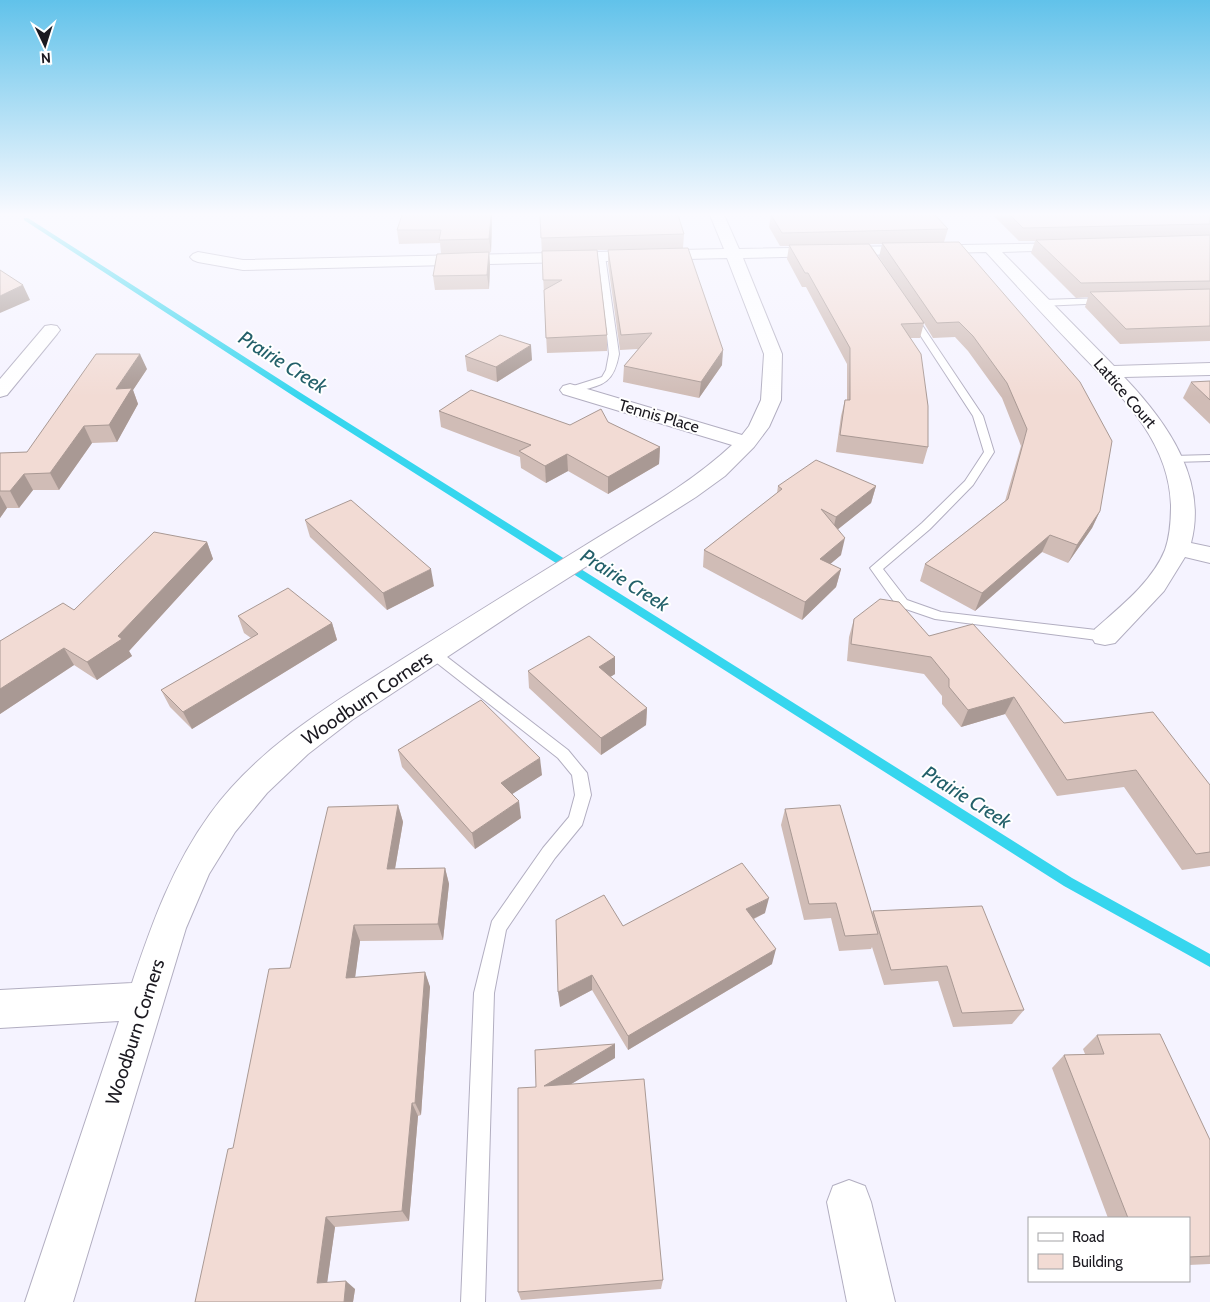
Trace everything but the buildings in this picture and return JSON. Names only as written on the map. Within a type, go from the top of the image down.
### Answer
[{"type":"street","name":"Woodburn Corners","points":[[50,1302],[168,928],[195,866],[223,822],[256,784],[297,746],[342,712],[518,598],[587,557],[688,492],[717,471],[747,443],[759,426],[771,400],[773,354],[743,276]]},
{"type":"street","name":"Lattice Court","points":[[1016,276],[1109,372],[1144,412],[1160,434],[1173,459],[1180,481],[1182,503],[1177,548],[1163,573],[1142,599],[1105,636]]},
{"type":"street","points":[[0,391],[51,330]]},
{"type":"street","points":[[1109,372],[1210,369]]},
{"type":"street","name":"Tennis Place","points":[[570,390],[747,443]]},
{"type":"street","points":[[1177,548],[1210,555]]},
{"type":"street","points":[[0,1009],[144,1001]]},
{"type":"street","points":[[849,1202],[871,1302]]},
{"type":"lane","points":[[570,390],[606,379],[611,370],[614,354],[604,276]]},
{"type":"lane","points":[[1042,303],[1112,301]]},
{"type":"lane","points":[[905,306],[978,416],[989,452],[963,489],[926,526],[876,568],[902,603],[940,616],[1105,636]]},
{"type":"lane","points":[[1173,459],[1210,458]]},
{"type":"lane","points":[[433,653],[563,754],[579,774],[583,794],[576,820],[549,853],[498,927],[484,993],[473,1302]]},
{"type":"waterway","name":"Prairie Creek","points":[[114,276],[301,397],[1068,882],[1210,961]]}]
